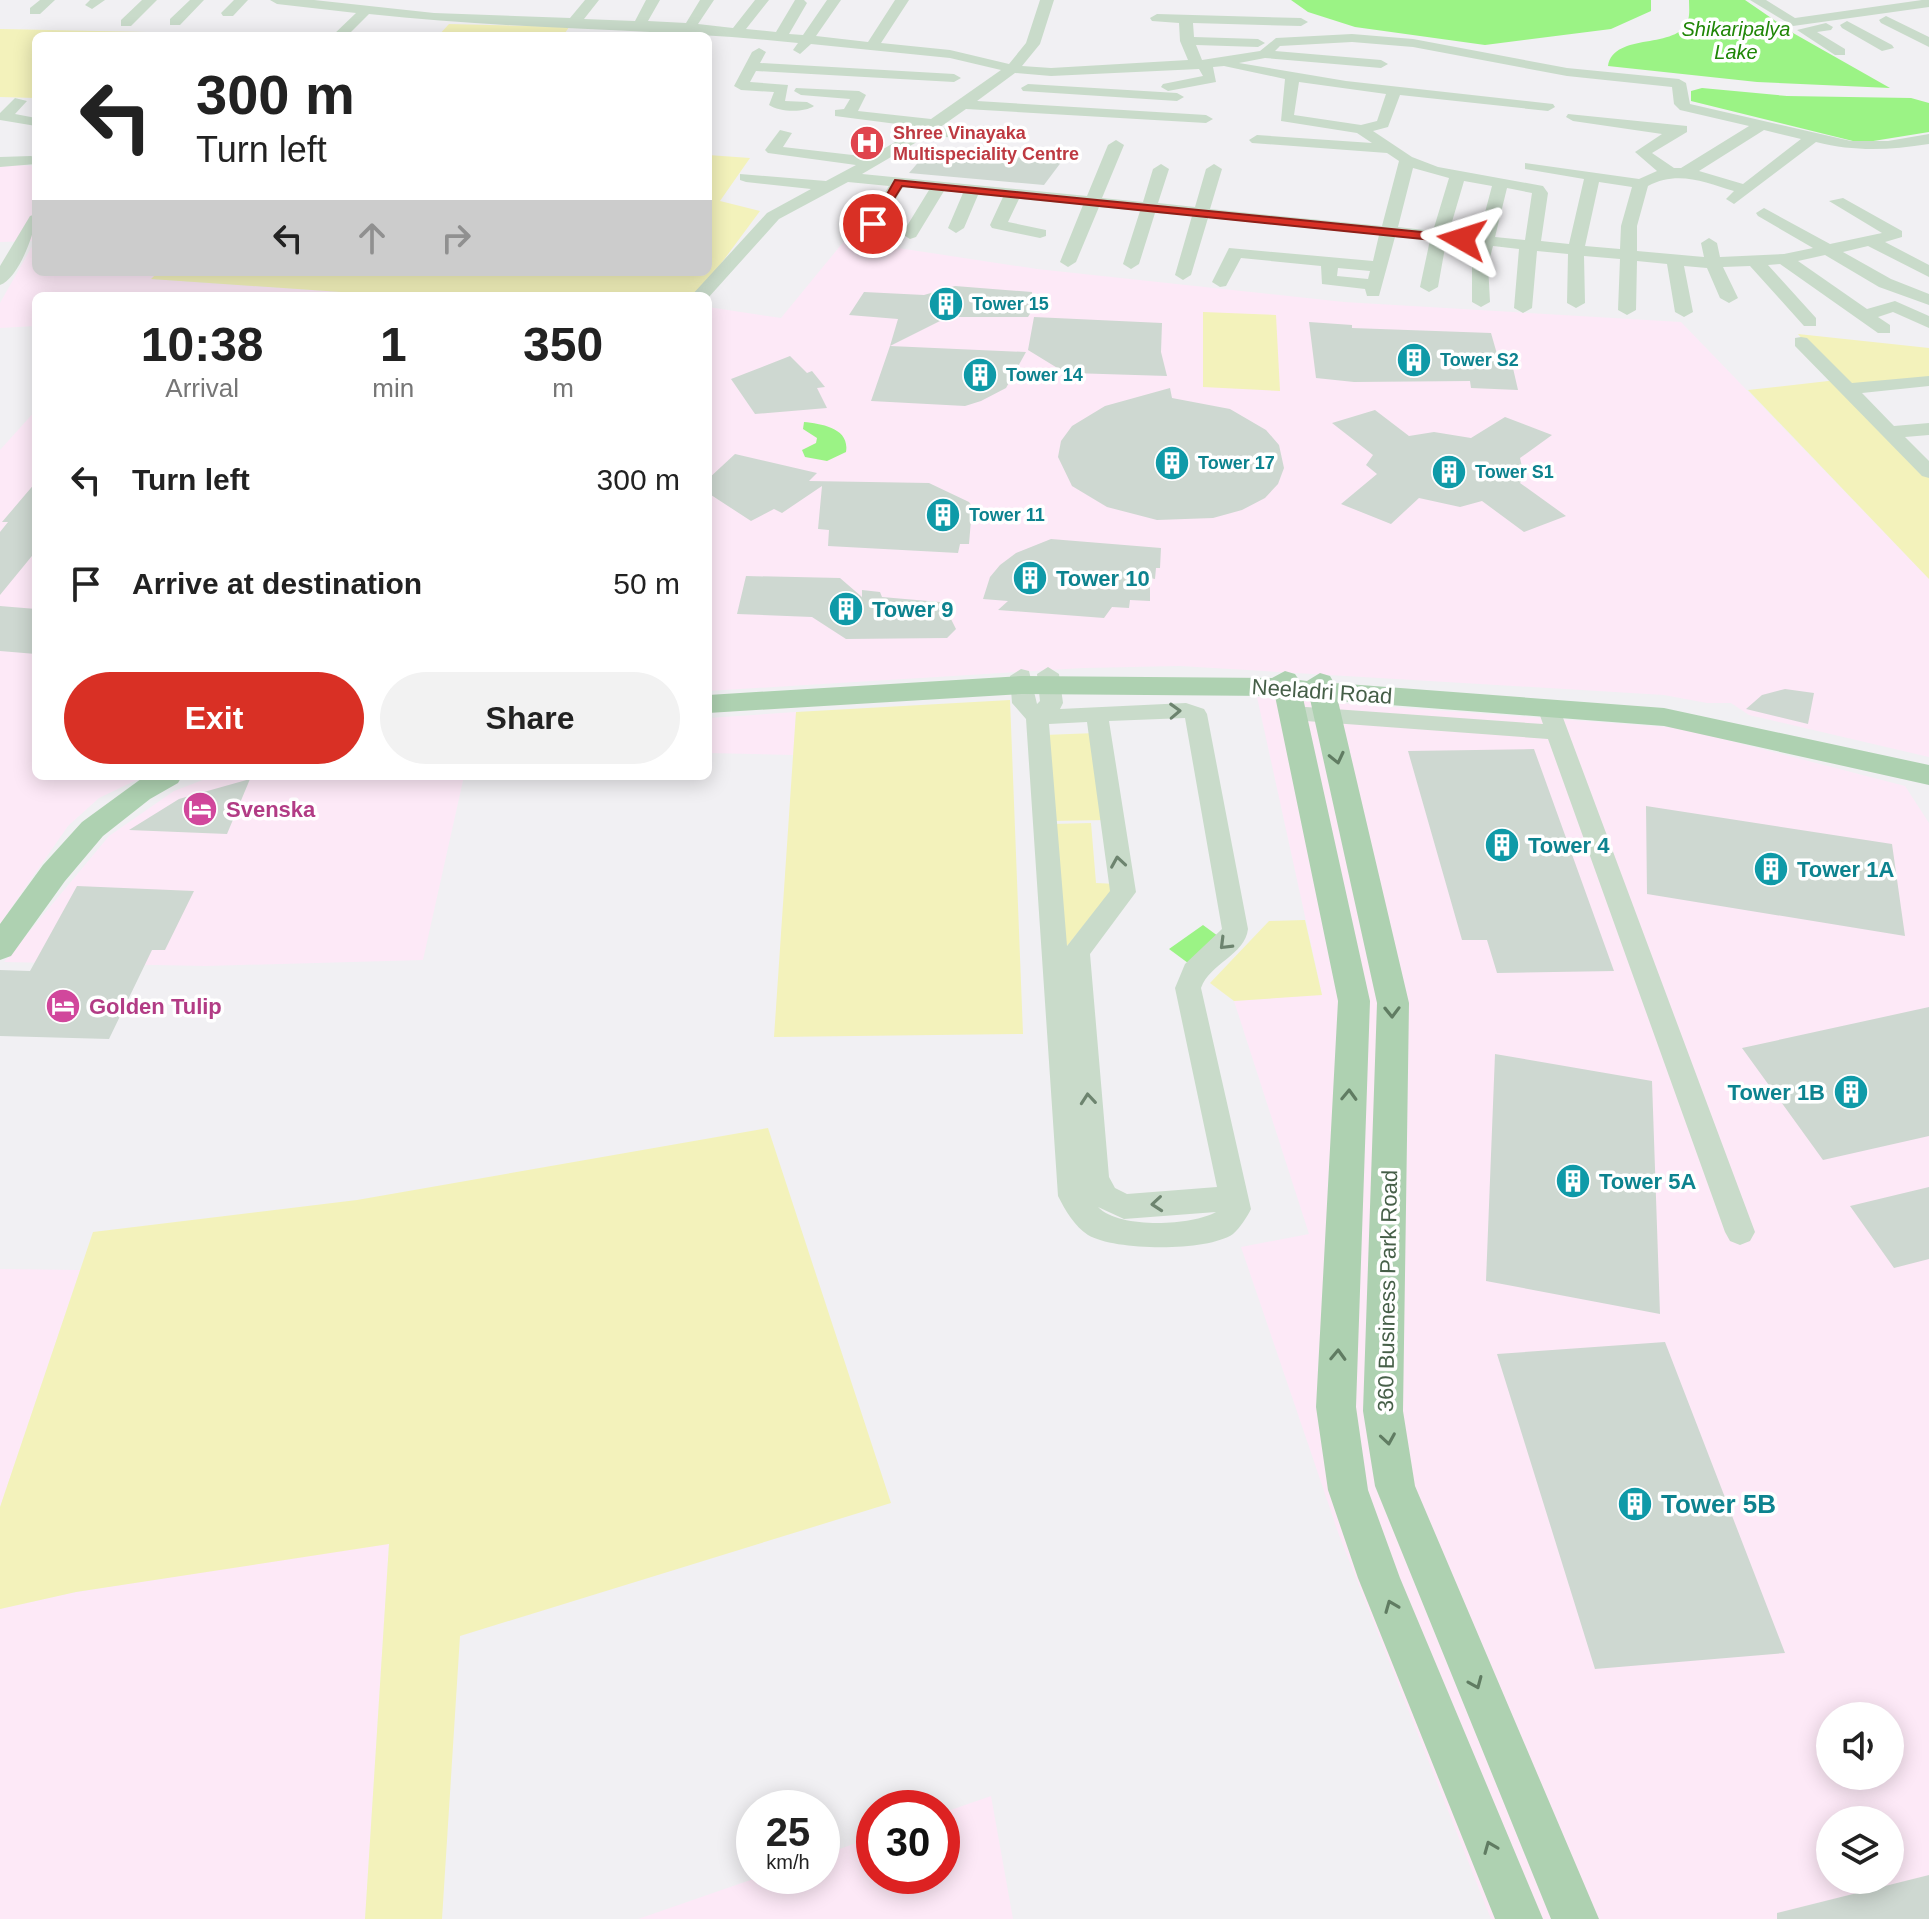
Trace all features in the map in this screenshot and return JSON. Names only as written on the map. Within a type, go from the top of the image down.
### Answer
[{"type":"main road","name":"Neeladri Road","points":[[712,696],[1049,679],[1182,683],[1551,720],[1664,717],[1929,775]]},
{"type":"main road","name":"Neeladri Road","points":[[712,704],[1021,680]]},
{"type":"main road","name":"Neeladri Road","points":[[1305,695],[1641,701],[1929,760]]},
{"type":"main road","name":"360 Business Park Road","points":[[1305,695],[1354,1001],[1336,1407],[1348,1490],[1379,1578],[1519,1919]]},
{"type":"main road","name":"360 Business Park Road","points":[[1305,695],[1393,1003],[1383,1411],[1395,1486],[1575,1919]]},
{"type":"main road","points":[[0,948],[83,835],[145,787],[160,780]]},
{"type":"street","points":[[35,11],[48,0]]},
{"type":"street","points":[[126,23],[150,0]]},
{"type":"street","points":[[175,22],[197,0]]},
{"type":"street","points":[[228,13],[241,0]]},
{"type":"street","points":[[277,0],[289,4],[332,3],[423,16],[573,24],[593,30],[639,26],[659,29],[690,27],[950,54],[1012,69],[1082,72],[1206,64],[1268,49],[1352,38],[1413,43],[1567,72],[1679,83],[1681,104],[1685,107],[1864,147],[1929,139]]},
{"type":"street","points":[[344,32],[386,0]]},
{"type":"street","points":[[423,16],[438,0]]},
{"type":"street","points":[[573,24],[592,0]]},
{"type":"street","points":[[639,26],[653,0]]},
{"type":"street","points":[[690,27],[707,0]]},
{"type":"street","points":[[737,32],[762,0]]},
{"type":"street","points":[[834,0],[806,39],[776,105],[804,99],[859,95],[844,113],[992,137]]},
{"type":"street","points":[[872,46],[902,0]]},
{"type":"street","points":[[704,292],[773,216],[929,128],[1025,58],[1047,0]]},
{"type":"street","points":[[1757,0],[1840,52]]},
{"type":"street","points":[[1859,0],[1929,43]]},
{"type":"street","points":[[783,88],[741,86],[751,67],[800,3]]},
{"type":"street","points":[[1819,5],[1887,48]]},
{"type":"street","points":[[1798,26],[1924,9]]},
{"type":"street","points":[[659,29],[678,13]]},
{"type":"street","points":[[436,32],[448,18]]},
{"type":"street","points":[[1157,18],[1301,22]]},
{"type":"street","points":[[917,82],[986,88],[1172,93],[1211,79],[1206,64],[1187,41],[1186,19]]},
{"type":"street","points":[[1187,41],[1381,64]]},
{"type":"street","points":[[827,68],[842,43]]},
{"type":"street","points":[[1025,58],[1101,60]]},
{"type":"street","points":[[1206,64],[1548,107]]},
{"type":"street","points":[[751,67],[954,78]]},
{"type":"street","points":[[1160,67],[1172,93]]},
{"type":"street","points":[[1293,77],[1286,118],[1361,129],[1383,124],[1395,90]]},
{"type":"street","points":[[20,101],[4,117],[32,121]]},
{"type":"street","points":[[962,104],[1129,117],[1206,119]]},
{"type":"street","points":[[1573,117],[1677,132]]},
{"type":"street","points":[[1702,117],[1657,144],[1644,156],[1668,171],[1686,172],[1746,190]]},
{"type":"street","points":[[1686,172],[1763,124]]},
{"type":"street","points":[[1361,129],[1401,155],[1457,177],[1531,187],[1540,193],[1523,308]]},
{"type":"street","points":[[785,133],[773,150],[873,162]]},
{"type":"street","points":[[1729,203],[1813,137]]},
{"type":"street","points":[[1624,138],[1657,144]]},
{"type":"street","points":[[1257,140],[1401,155]]},
{"type":"street","points":[[1068,262],[1116,145]]},
{"type":"street","points":[[0,162],[32,150]]},
{"type":"street","points":[[1220,282],[1235,252],[1330,262],[1328,280],[1376,281],[1401,155]]},
{"type":"street","points":[[1530,166],[1641,184],[1668,171]]},
{"type":"street","points":[[1131,264],[1161,169]]},
{"type":"street","points":[[1183,275],[1214,169]]},
{"type":"street","points":[[799,170],[1713,263],[1784,259],[1896,234],[1837,201]]},
{"type":"street","points":[[1576,303],[1576,251],[1593,175]]},
{"type":"street","points":[[746,177],[828,186]]},
{"type":"street","points":[[1429,287],[1439,237],[1457,177]]},
{"type":"street","points":[[873,224],[899,182]]},
{"type":"street","points":[[1481,302],[1480,265],[1501,182]]},
{"type":"street","points":[[1627,310],[1629,226],[1641,184]]},
{"type":"street","points":[[910,234],[939,186]]},
{"type":"street","points":[[956,228],[972,190]]},
{"type":"street","points":[[1013,194],[998,225],[1040,233]]},
{"type":"street","points":[[1764,213],[1885,283],[1929,300]]},
{"type":"street","points":[[1243,244],[1252,218]]},
{"type":"street","points":[[0,234],[32,226]]},
{"type":"street","points":[[0,280],[32,226]]},
{"type":"street","points":[[1870,241],[1929,272]]},
{"type":"street","points":[[1709,243],[1713,263],[1729,298]]},
{"type":"street","points":[[1784,259],[1884,329]]},
{"type":"street","points":[[1675,260],[1684,312]]},
{"type":"street","points":[[1756,262],[1810,322]]},
{"type":"street","points":[[1865,315],[1895,306],[1929,323]]},
{"type":"street","points":[[1801,342],[1929,472]]},
{"type":"street","points":[[1846,389],[1929,381]]},
{"type":"street","points":[[1890,432],[1929,429]]},
{"type":"street","points":[[1037,717],[1052,703],[1049,679]]},
{"type":"street","points":[[1021,680],[1023,703],[1037,717],[1073,1196],[1088,1216],[1129,1236],[1211,1227],[1231,1219],[1236,1209],[1188,988],[1194,971],[1234,937],[1235,929],[1196,714],[1186,710],[1037,717]]},
{"type":"street","points":[[1097,714],[1123,892],[1077,952],[1095,1177],[1105,1197],[1124,1207],[1234,1198]]},
{"type":"street","points":[[1551,720],[1740,1232]]},
{"type":"shaded area","points":[[449,24],[569,27],[566,32],[442,32]]},
{"type":"shaded area","points":[[0,29],[144,32],[32,32],[32,98],[0,97]]},
{"type":"shaded area","points":[[712,155],[750,158],[720,201],[760,211],[712,276]]},
{"type":"shaded area","points":[[0,164],[32,166],[32,241],[0,242]]},
{"type":"shaded area","points":[[845,240],[1037,269],[1344,302],[1681,322],[1929,579],[1929,757],[1749,715],[1731,703],[1707,703],[1664,695],[1180,666],[1083,668],[712,691],[712,308],[781,318]]},
{"type":"shaded area","points":[[32,246],[32,276],[155,276],[152,279],[341,292],[32,292],[32,326],[0,328],[0,303]]},
{"type":"shaded area","points":[[154,276],[712,276],[700,292],[341,292],[151,279]]},
{"type":"shaded area","points":[[1203,312],[1276,315],[1280,391],[1203,387]]},
{"type":"shaded area","points":[[1798,334],[1929,348],[1929,381],[1848,389],[1929,472],[1929,579],[1748,390],[1837,380]]},
{"type":"shaded area","points":[[32,414],[32,780],[137,780],[99,798],[68,826],[0,924],[0,450]]},
{"type":"shaded area","points":[[1257,697],[1681,728],[1905,786],[1929,823],[1929,1919],[1491,1919],[1339,1535],[1241,1247],[1309,1234],[1234,1001],[1322,994]]},
{"type":"shaded area","points":[[1010,700],[1023,1034],[774,1037],[796,712]]},
{"type":"shaded area","points":[[796,712],[793,755],[712,753],[712,718]]},
{"type":"shaded area","points":[[1096,733],[1107,820],[1052,821],[1044,735]]},
{"type":"shaded area","points":[[203,780],[463,780],[423,960],[206,966],[4,962],[109,836],[174,791]]},
{"type":"shaded area","points":[[1091,823],[1096,883],[1117,884],[1063,951],[1051,824]]},
{"type":"shaded area","points":[[1305,920],[1322,995],[1234,1001],[1210,983],[1269,921]]},
{"type":"shaded area","points":[[768,1128],[891,1503],[460,1636],[442,1919],[365,1919],[389,1544],[76,1592],[0,1609],[0,1507],[93,1232],[357,1200]]},
{"type":"shaded area","points":[[0,1269],[80,1270],[0,1507]]},
{"type":"shaded area","points":[[389,1543],[365,1919],[0,1919],[0,1609],[76,1592]]},
{"type":"shaded area","points":[[991,1796],[1013,1919],[638,1919],[736,1885],[736,1894],[840,1894],[840,1849],[856,1843],[856,1894],[960,1894],[960,1807]]},
{"type":"water","name":"Shikaripalya Lake","points":[[1291,0],[1651,0],[1651,11],[1611,29],[1485,45],[1355,27],[1308,12]]},
{"type":"water","name":"Shikaripalya Lake","points":[[1689,0],[1745,0],[1793,33],[1890,88],[1757,82],[1608,66],[1613,55],[1622,48],[1660,39],[1682,29],[1689,18]]},
{"type":"water","name":"Shikaripalya Lake","points":[[1702,88],[1787,96],[1911,98],[1929,103],[1929,132],[1861,143],[1691,101],[1691,91]]},
{"type":"water","points":[[804,422],[839,432],[844,437],[846,452],[827,461],[805,457],[802,450],[816,443],[817,438],[803,429]]},
{"type":"water","points":[[1203,925],[1222,939],[1188,963],[1169,949]]},
{"type":"building","points":[[929,150],[1062,161],[1044,185],[909,173]]},
{"type":"building","name":"Tower 15","points":[[955,286],[1032,292],[1032,299],[1039,299],[1028,317],[948,317],[890,346],[898,319],[849,315],[864,292],[924,295]]},
{"type":"building","points":[[1034,317],[1162,323],[1161,352],[1167,376],[1071,373],[1059,369],[1028,350]]},
{"type":"building","name":"Tower S2","points":[[1309,322],[1352,325],[1352,328],[1491,333],[1497,354],[1510,355],[1518,390],[1471,388],[1470,381],[1354,382],[1316,378]]},
{"type":"building","name":"Tower 14","points":[[890,346],[1026,352],[1006,388],[981,401],[965,406],[871,401]]},
{"type":"building","points":[[790,356],[807,373],[812,371],[825,387],[817,388],[827,408],[755,414],[731,379]]},
{"type":"building","name":"Tower 17","points":[[1170,388],[1172,398],[1230,409],[1266,430],[1279,445],[1284,468],[1278,484],[1265,498],[1242,510],[1213,518],[1157,520],[1107,507],[1072,486],[1058,457],[1061,441],[1072,426],[1105,406]]},
{"type":"building","name":"Tower S1","points":[[1375,410],[1409,436],[1434,432],[1471,438],[1505,417],[1552,435],[1520,458],[1524,476],[1520,483],[1566,516],[1524,532],[1482,501],[1460,507],[1419,498],[1391,524],[1341,504],[1377,474],[1366,465],[1373,455],[1332,423]]},
{"type":"building","points":[[735,454],[817,473],[809,481],[929,483],[969,502],[982,520],[971,520],[969,544],[960,544],[958,553],[828,546],[829,530],[818,529],[822,486],[782,513],[774,509],[751,521],[712,496],[712,475]]},
{"type":"building","points":[[32,487],[32,556],[0,595],[0,532],[8,522],[2,522]]},
{"type":"building","name":"Tower 10","points":[[1051,539],[1161,548],[1160,568],[1156,568],[1155,579],[1150,578],[1150,601],[1130,600],[1129,608],[1112,607],[1104,618],[998,610],[1008,601],[983,599],[990,577],[1000,565],[1016,553]]},
{"type":"building","name":"Tower 9","points":[[746,576],[840,578],[862,597],[862,590],[880,592],[882,597],[951,603],[950,617],[956,629],[947,638],[846,639],[812,617],[737,614]]},
{"type":"building","points":[[0,606],[32,609],[32,654],[0,651]]},
{"type":"building","points":[[1785,689],[1814,693],[1808,724],[1746,709],[1762,695]]},
{"type":"building","name":"Tower 4","points":[[1534,749],[1614,971],[1497,973],[1487,940],[1462,940],[1408,751]]},
{"type":"building","name":"Svenska","points":[[250,780],[227,834],[129,830],[179,799]]},
{"type":"building","name":"Tower 1A","points":[[1646,806],[1892,844],[1905,936],[1647,894]]},
{"type":"building","points":[[77,886],[194,891],[165,950],[152,950],[109,1039],[0,1036],[0,970],[30,971]]},
{"type":"building","name":"Tower 1B","points":[[1929,1007],[1929,1136],[1823,1160],[1742,1048]]},
{"type":"building","name":"Tower 5A","points":[[1495,1054],[1652,1081],[1660,1314],[1486,1281]]},
{"type":"building","points":[[1929,1187],[1929,1259],[1894,1268],[1850,1206]]},
{"type":"building","name":"Tower 5B","points":[[1665,1342],[1785,1653],[1595,1669],[1497,1354]]},
{"type":"building","points":[[1929,1875],[1929,1919],[1777,1919],[1777,1913],[1853,1894],[1904,1894],[1904,1881]]},
{"type":"place","name":"Shree Vinayaka Multispeciality Centre","points":[[867,143]]},
{"type":"place","name":"Tower 15","points":[[946,304]]},
{"type":"place","name":"Tower S2","points":[[1414,360]]},
{"type":"place","name":"Tower 14","points":[[980,375]]},
{"type":"place","name":"Tower 17","points":[[1172,463]]},
{"type":"place","name":"Tower S1","points":[[1449,472]]},
{"type":"place","name":"Tower 11","points":[[943,515]]},
{"type":"place","name":"Tower 10","points":[[1030,578]]},
{"type":"place","name":"Tower 9","points":[[846,609]]},
{"type":"place","name":"Svenska","points":[[200,809]]},
{"type":"place","name":"Tower 4","points":[[1502,845]]},
{"type":"place","name":"Tower 1A","points":[[1771,869]]},
{"type":"place","name":"Golden Tulip","points":[[63,1006]]},
{"type":"place","name":"Tower 1B","points":[[1851,1092]]},
{"type":"place","name":"Tower 5A","points":[[1573,1181]]},
{"type":"place","name":"Tower 5B","points":[[1635,1504]]},
{"type":"route","points":[[873,224],[899,182],[1462,239]]}]
